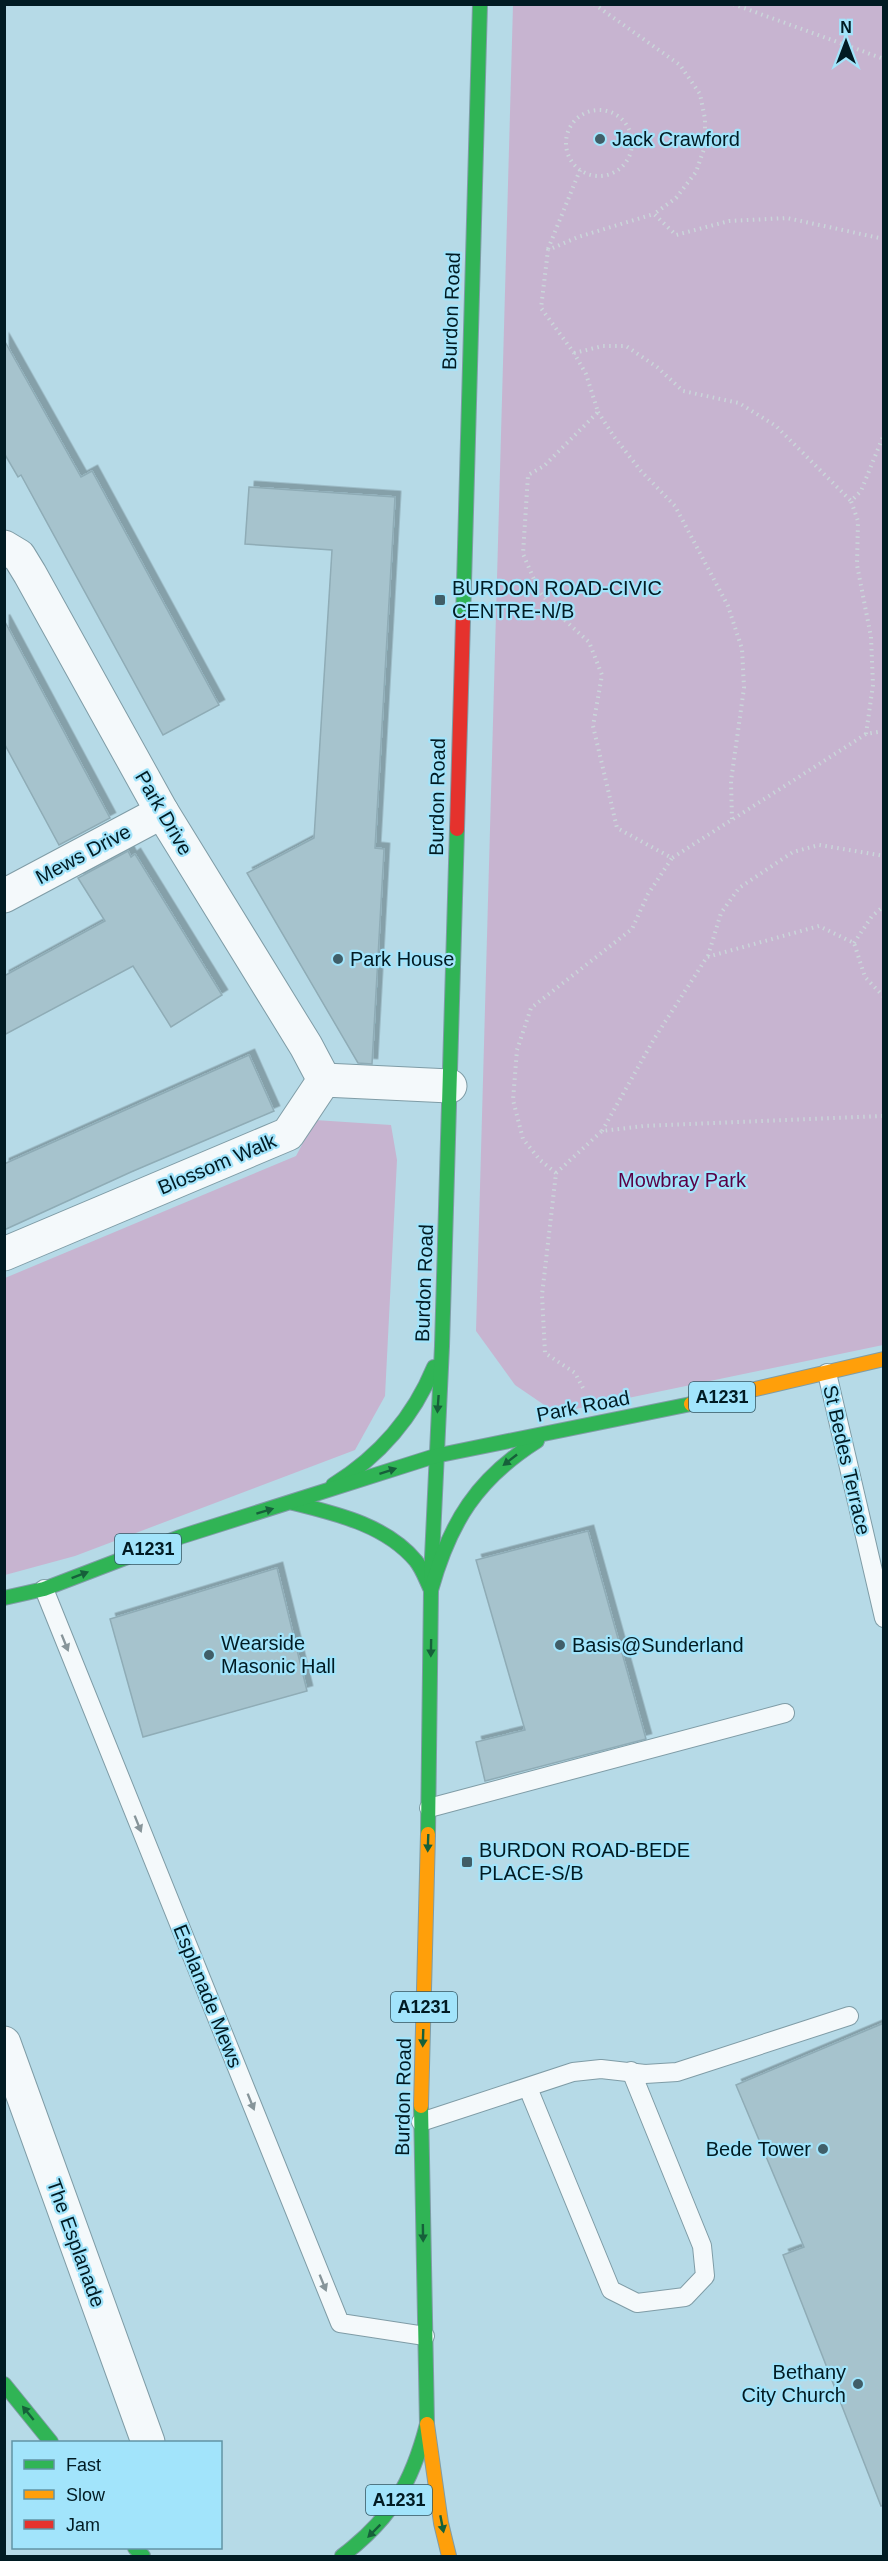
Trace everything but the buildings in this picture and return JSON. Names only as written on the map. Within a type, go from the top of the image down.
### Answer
[{"type":"main road","name":"Burdon Road","points":[[428,2424],[421,2122],[429,1808],[431,1590],[435,1456],[442,1346],[480,4]]},
{"type":"main road","name":"Park Road","points":[[293,1503],[345,1478],[368,1462],[389,1441],[412,1412],[421,1396],[442,1346]]},
{"type":"main road","name":"Park Road","points":[[4,1598],[44,1588],[180,1537],[293,1503],[435,1456],[663,1410],[884,1359]]},
{"type":"main road","name":"A1231","points":[[431,1590],[450,1530],[466,1504],[486,1479],[510,1458],[560,1431]]},
{"type":"main road","name":"Burdon Road","points":[[293,1503],[333,1514],[395,1541],[417,1562],[431,1590]]},
{"type":"main road","points":[[4,2384],[50,2441]]},
{"type":"main road","name":"A1231","points":[[342,2556],[361,2544],[386,2519],[405,2490],[419,2458],[428,2424]]},
{"type":"main road","points":[[428,2424],[441,2523],[449,2556]]},
{"type":"street","name":"Park Drive","points":[[4,547],[19,556],[30,574],[162,812],[306,1046],[324,1080]]},
{"type":"street","name":"Mews Drive","points":[[4,896],[162,812]]},
{"type":"street","points":[[324,1080],[450,1086]]},
{"type":"street","name":"Blossom Walk","points":[[4,1254],[288,1134],[324,1080]]},
{"type":"street","name":"The Esplanade","points":[[4,2043],[148,2441]]},
{"type":"lane","name":"St Bedes Terrace","points":[[827,1373],[884,1618]]},
{"type":"lane","name":"Esplanade Mews","points":[[44,1588],[340,2323],[425,2336]]},
{"type":"lane","points":[[429,1808],[784,1713]]},
{"type":"lane","points":[[421,2122],[573,2072],[601,2069],[645,2073],[677,2072],[849,2016]]},
{"type":"lane","points":[[528,2088],[611,2290],[637,2303],[685,2297],[705,2276],[702,2246],[631,2071]]},
{"type":"path","points":[[548,250],[578,237],[654,214],[676,198],[696,172],[705,146],[705,119],[700,94],[680,65],[594,4]]},
{"type":"path","points":[[733,4],[884,58]]},
{"type":"path","points":[[594,110],[616,113],[624,120],[633,140],[627,161],[620,169],[600,176],[579,170],[572,161],[566,140],[575,120],[594,110]]},
{"type":"path","points":[[579,170],[548,250],[542,309],[574,353],[586,374],[598,412],[615,438],[641,471],[675,506],[728,606],[742,649],[744,688],[731,782],[732,819]]},
{"type":"path","points":[[654,214],[676,236],[729,221],[787,218],[884,239]]},
{"type":"path","points":[[574,353],[603,346],[626,346],[657,368],[683,391],[739,403],[776,426],[851,501],[858,521],[857,565],[871,637],[873,685],[866,734]]},
{"type":"path","points":[[598,412],[544,466],[528,475],[523,554],[539,591],[559,615],[589,642],[602,675],[593,726],[617,828],[672,858]]},
{"type":"path","points":[[851,501],[861,491],[884,434]]},
{"type":"path","points":[[556,1173],[540,1160],[523,1139],[513,1100],[517,1050],[531,1008],[633,929],[648,894],[672,858],[866,734],[884,731]]},
{"type":"path","points":[[545,1353],[542,1294],[556,1173],[602,1131],[654,1039],[707,957],[722,913],[739,888],[793,852],[819,845],[884,856]]},
{"type":"path","points":[[854,943],[872,916],[884,906]]},
{"type":"path","points":[[707,957],[819,926],[854,943],[865,977],[884,997]]},
{"type":"path","points":[[602,1131],[644,1126],[884,1116]]},
{"type":"green space","name":"Mowbray Park","points":[[513,5],[883,5],[883,1345],[556,1413],[515,1385],[476,1331]]},
{"type":"green space","points":[[315,1120],[391,1125],[397,1160],[385,1396],[355,1450],[75,1556],[5,1575],[5,1278],[296,1156]]},
{"type":"traffic: fast","points":[[463,620],[480,4]]},
{"type":"traffic: fast","points":[[431,1579],[442,1346],[457,829]]},
{"type":"traffic: fast","points":[[333,1485],[366,1462],[393,1434],[416,1403],[434,1367]]},
{"type":"traffic: fast","points":[[4,1598],[44,1589],[180,1537],[435,1456],[691,1404]]},
{"type":"traffic: fast","points":[[431,1590],[447,1543],[469,1504],[498,1471],[537,1441]]},
{"type":"traffic: fast","points":[[293,1503],[360,1523],[390,1538],[416,1561],[431,1590],[428,1834]]},
{"type":"traffic: fast","points":[[342,2556],[374,2528],[397,2498],[414,2464],[427,2424],[421,2106]]},
{"type":"traffic: fast","points":[[4,2384],[50,2441]]},
{"type":"traffic: fast","points":[[136,2549],[143,2556]]},
{"type":"traffic: slow","points":[[691,1404],[884,1359]]},
{"type":"traffic: slow","points":[[421,2106],[428,1834]]},
{"type":"traffic: slow","points":[[427,2424],[441,2523],[449,2556]]},
{"type":"traffic: jam","points":[[457,829],[463,620]]},
{"type":"place","name":"Jack Crawford","points":[[600,139]]},
{"type":"place","name":"BURDON ROAD-CIVIC CENTRE-N/B","points":[[440,600]]},
{"type":"place","name":"Park House","points":[[338,959]]},
{"type":"place","name":"Basis@Sunderland","points":[[560,1645]]},
{"type":"place","name":"Wearside Masonic Hall","points":[[209,1655]]},
{"type":"place","name":"BURDON ROAD-BEDE PLACE-S/B","points":[[467,1862]]},
{"type":"place","name":"Bede Tower","points":[[823,2149]]},
{"type":"place","name":"Bethany City Church","points":[[858,2384]]}]
